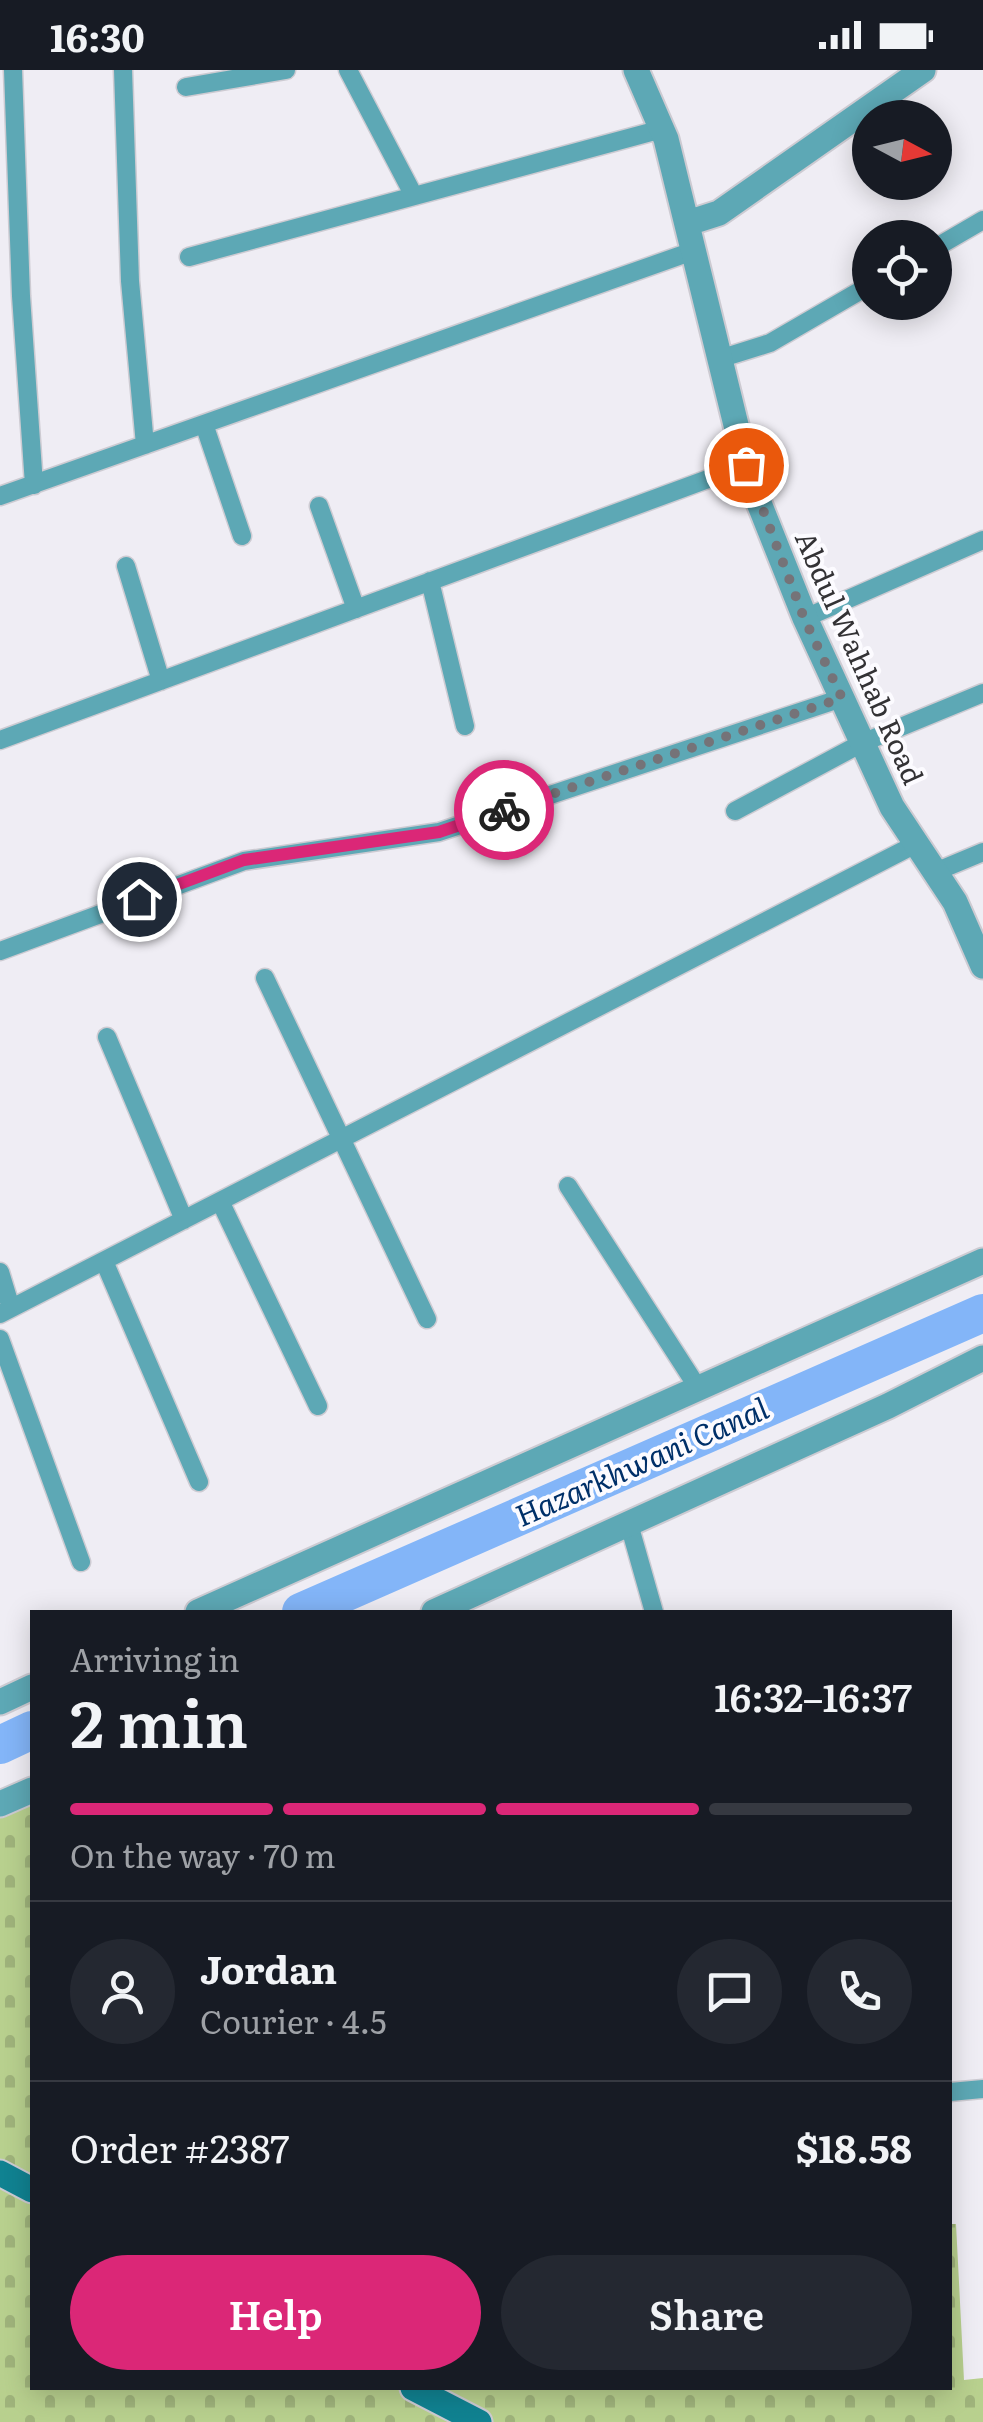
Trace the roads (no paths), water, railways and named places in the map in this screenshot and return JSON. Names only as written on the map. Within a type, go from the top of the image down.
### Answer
[{"type":"street","name":"Abdul Wahhab Road","points":[[636,70],[662,129],[688,222],[746,465],[804,618],[892,807],[955,902],[983,966]]},
{"type":"street","points":[[688,222],[719,214],[923,70]]},
{"type":"street","points":[[202,1610],[983,1261]]},
{"type":"street","points":[[438,1610],[888,1406],[983,1358]]},
{"type":"street","points":[[0,1702],[30,1688]]},
{"type":"street","points":[[0,1804],[30,1791]]},
{"type":"street","points":[[0,2173],[30,2189]]},
{"type":"street","points":[[417,2390],[479,2422]]},
{"type":"lane","points":[[13,70],[21,296],[34,484]]},
{"type":"lane","points":[[123,70],[130,281],[145,445]]},
{"type":"lane","points":[[186,87],[286,70]]},
{"type":"lane","points":[[348,70],[414,196]]},
{"type":"lane","points":[[189,257],[662,129]]},
{"type":"lane","points":[[952,238],[983,220]]},
{"type":"lane","points":[[0,496],[693,251]]},
{"type":"lane","points":[[719,359],[770,343],[852,295]]},
{"type":"lane","points":[[204,424],[242,536]]},
{"type":"lane","points":[[0,740],[746,465]]},
{"type":"lane","points":[[319,506],[356,609]]},
{"type":"lane","points":[[804,618],[983,540]]},
{"type":"lane","points":[[126,566],[162,681]]},
{"type":"lane","points":[[430,582],[465,726]]},
{"type":"lane","points":[[735,811],[862,743],[983,693]]},
{"type":"lane","points":[[0,951],[244,860],[439,832],[842,698]]},
{"type":"lane","points":[[0,1272],[5,1311],[916,844]]},
{"type":"lane","points":[[935,872],[983,852]]},
{"type":"lane","points":[[265,978],[427,1319]]},
{"type":"lane","points":[[108,1037],[184,1220]]},
{"type":"lane","points":[[568,1186],[698,1388]]},
{"type":"lane","points":[[220,1201],[318,1406]]},
{"type":"lane","points":[[104,1261],[199,1482]]},
{"type":"lane","points":[[0,1339],[81,1562]]},
{"type":"lane","points":[[629,1524],[653,1610]]},
{"type":"lane","points":[[952,2092],[983,2089]]},
{"type":"waterway","name":"Hazarkhwani Canal","points":[[306,1610],[983,1313]]},
{"type":"waterway","name":"Hazarkhwani Canal","points":[[0,1745],[30,1731]]}]
